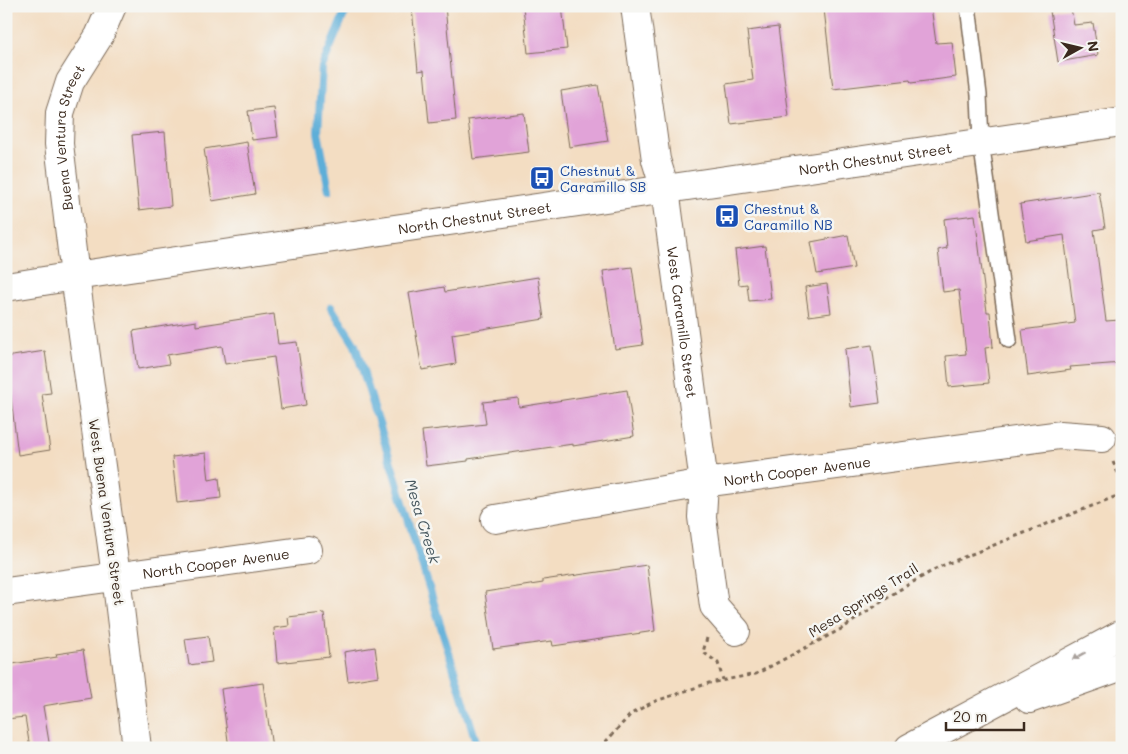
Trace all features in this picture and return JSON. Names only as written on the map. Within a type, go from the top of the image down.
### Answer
[{"type":"main road","name":"Buena Ventura Street","points":[[75,276],[59,144],[60,113],[70,82],[100,36],[112,6]]},
{"type":"main road","name":"West Caramillo Street","points":[[635,6],[656,160],[665,189],[704,483],[702,517],[714,606],[736,631]]},
{"type":"main road","name":"North Chestnut Street","points":[[6,287],[1122,122]]},
{"type":"main road","name":"West Buena Ventura Street","points":[[75,276],[116,576],[137,748]]},
{"type":"main road","name":"North Cooper Avenue","points":[[495,519],[704,483],[1060,435],[1102,438]]},
{"type":"main road","name":"North Cooper Avenue","points":[[6,592],[308,550]]},
{"type":"main road","points":[[910,748],[1122,634]]},
{"type":"main road","points":[[910,748],[993,713],[1122,666]]},
{"type":"lane","points":[[968,6],[979,95],[981,142],[1010,340]]},
{"type":"path","name":"Mesa Springs Trail","points":[[600,748],[631,714],[653,702],[709,683],[756,674],[844,628],[899,590],[939,567],[1122,494]]},
{"type":"building","points":[[445,6],[456,120],[429,123],[424,70],[418,71],[412,8]]},
{"type":"building","points":[[523,6],[562,6],[567,49],[528,53]]},
{"type":"building","points":[[847,6],[931,6],[936,43],[952,42],[956,77],[911,83],[910,80],[833,89],[824,9]]},
{"type":"building","points":[[1071,8],[1074,25],[1093,23],[1098,55],[1058,62],[1050,11]]},
{"type":"building","points":[[778,27],[789,117],[731,124],[726,84],[753,80],[747,31]]},
{"type":"building","points":[[598,85],[608,141],[569,147],[561,91]]},
{"type":"building","points":[[274,108],[278,137],[252,140],[248,111]]},
{"type":"building","points":[[524,113],[529,152],[473,159],[468,120]]},
{"type":"building","points":[[165,132],[171,206],[139,210],[132,135]]},
{"type":"building","points":[[247,142],[255,194],[212,201],[204,149]]},
{"type":"building","points":[[1099,192],[1105,228],[1094,230],[1106,321],[1120,320],[1122,363],[1070,367],[1071,370],[1028,376],[1022,330],[1075,323],[1064,235],[1026,241],[1020,204]]},
{"type":"building","points":[[975,215],[987,312],[990,312],[993,347],[985,348],[989,383],[949,387],[946,356],[966,354],[959,290],[943,292],[938,250],[947,248],[944,219]]},
{"type":"building","points":[[848,235],[854,268],[817,274],[811,242]]},
{"type":"building","points":[[765,246],[771,299],[749,301],[747,284],[739,285],[735,250]]},
{"type":"building","points":[[632,267],[643,345],[615,349],[603,271]]},
{"type":"building","points":[[538,277],[544,319],[452,334],[456,364],[422,370],[409,293],[444,287],[445,292]]},
{"type":"building","points":[[827,284],[831,313],[809,316],[805,287]]},
{"type":"building","points":[[274,314],[278,344],[297,342],[306,405],[281,409],[274,357],[225,364],[222,346],[167,355],[169,364],[138,369],[133,331],[196,321],[196,326]]},
{"type":"building","points":[[872,345],[880,403],[851,407],[845,349]]},
{"type":"building","points":[[45,351],[51,393],[42,394],[50,450],[18,455],[6,357]]},
{"type":"building","points":[[627,390],[634,436],[426,466],[422,431],[486,424],[483,402],[518,398],[519,407]]},
{"type":"building","points":[[206,453],[209,480],[219,478],[221,498],[177,503],[172,457]]},
{"type":"building","points":[[647,565],[655,631],[553,646],[552,641],[493,649],[485,592],[543,583],[543,580]]},
{"type":"building","points":[[324,613],[329,657],[277,663],[274,628],[289,626],[288,617]]},
{"type":"building","points":[[208,636],[212,662],[189,665],[185,639]]},
{"type":"building","points":[[375,647],[379,676],[348,681],[344,652]]},
{"type":"building","points":[[83,650],[91,698],[43,706],[50,748],[30,748],[25,717],[6,719],[6,665],[57,657],[56,654]]},
{"type":"building","points":[[263,683],[272,748],[229,748],[221,689]]},
{"type":"waterway","name":"Mesa Creek","points":[[329,190],[318,132],[322,67],[349,6]]},
{"type":"waterway","name":"Mesa Creek","points":[[331,307],[355,345],[478,748]]},
{"type":"place","name":"Chestnut & Caramillo SB","points":[[542,178]]},
{"type":"place","name":"Chestnut & Caramillo NB","points":[[727,216]]}]
